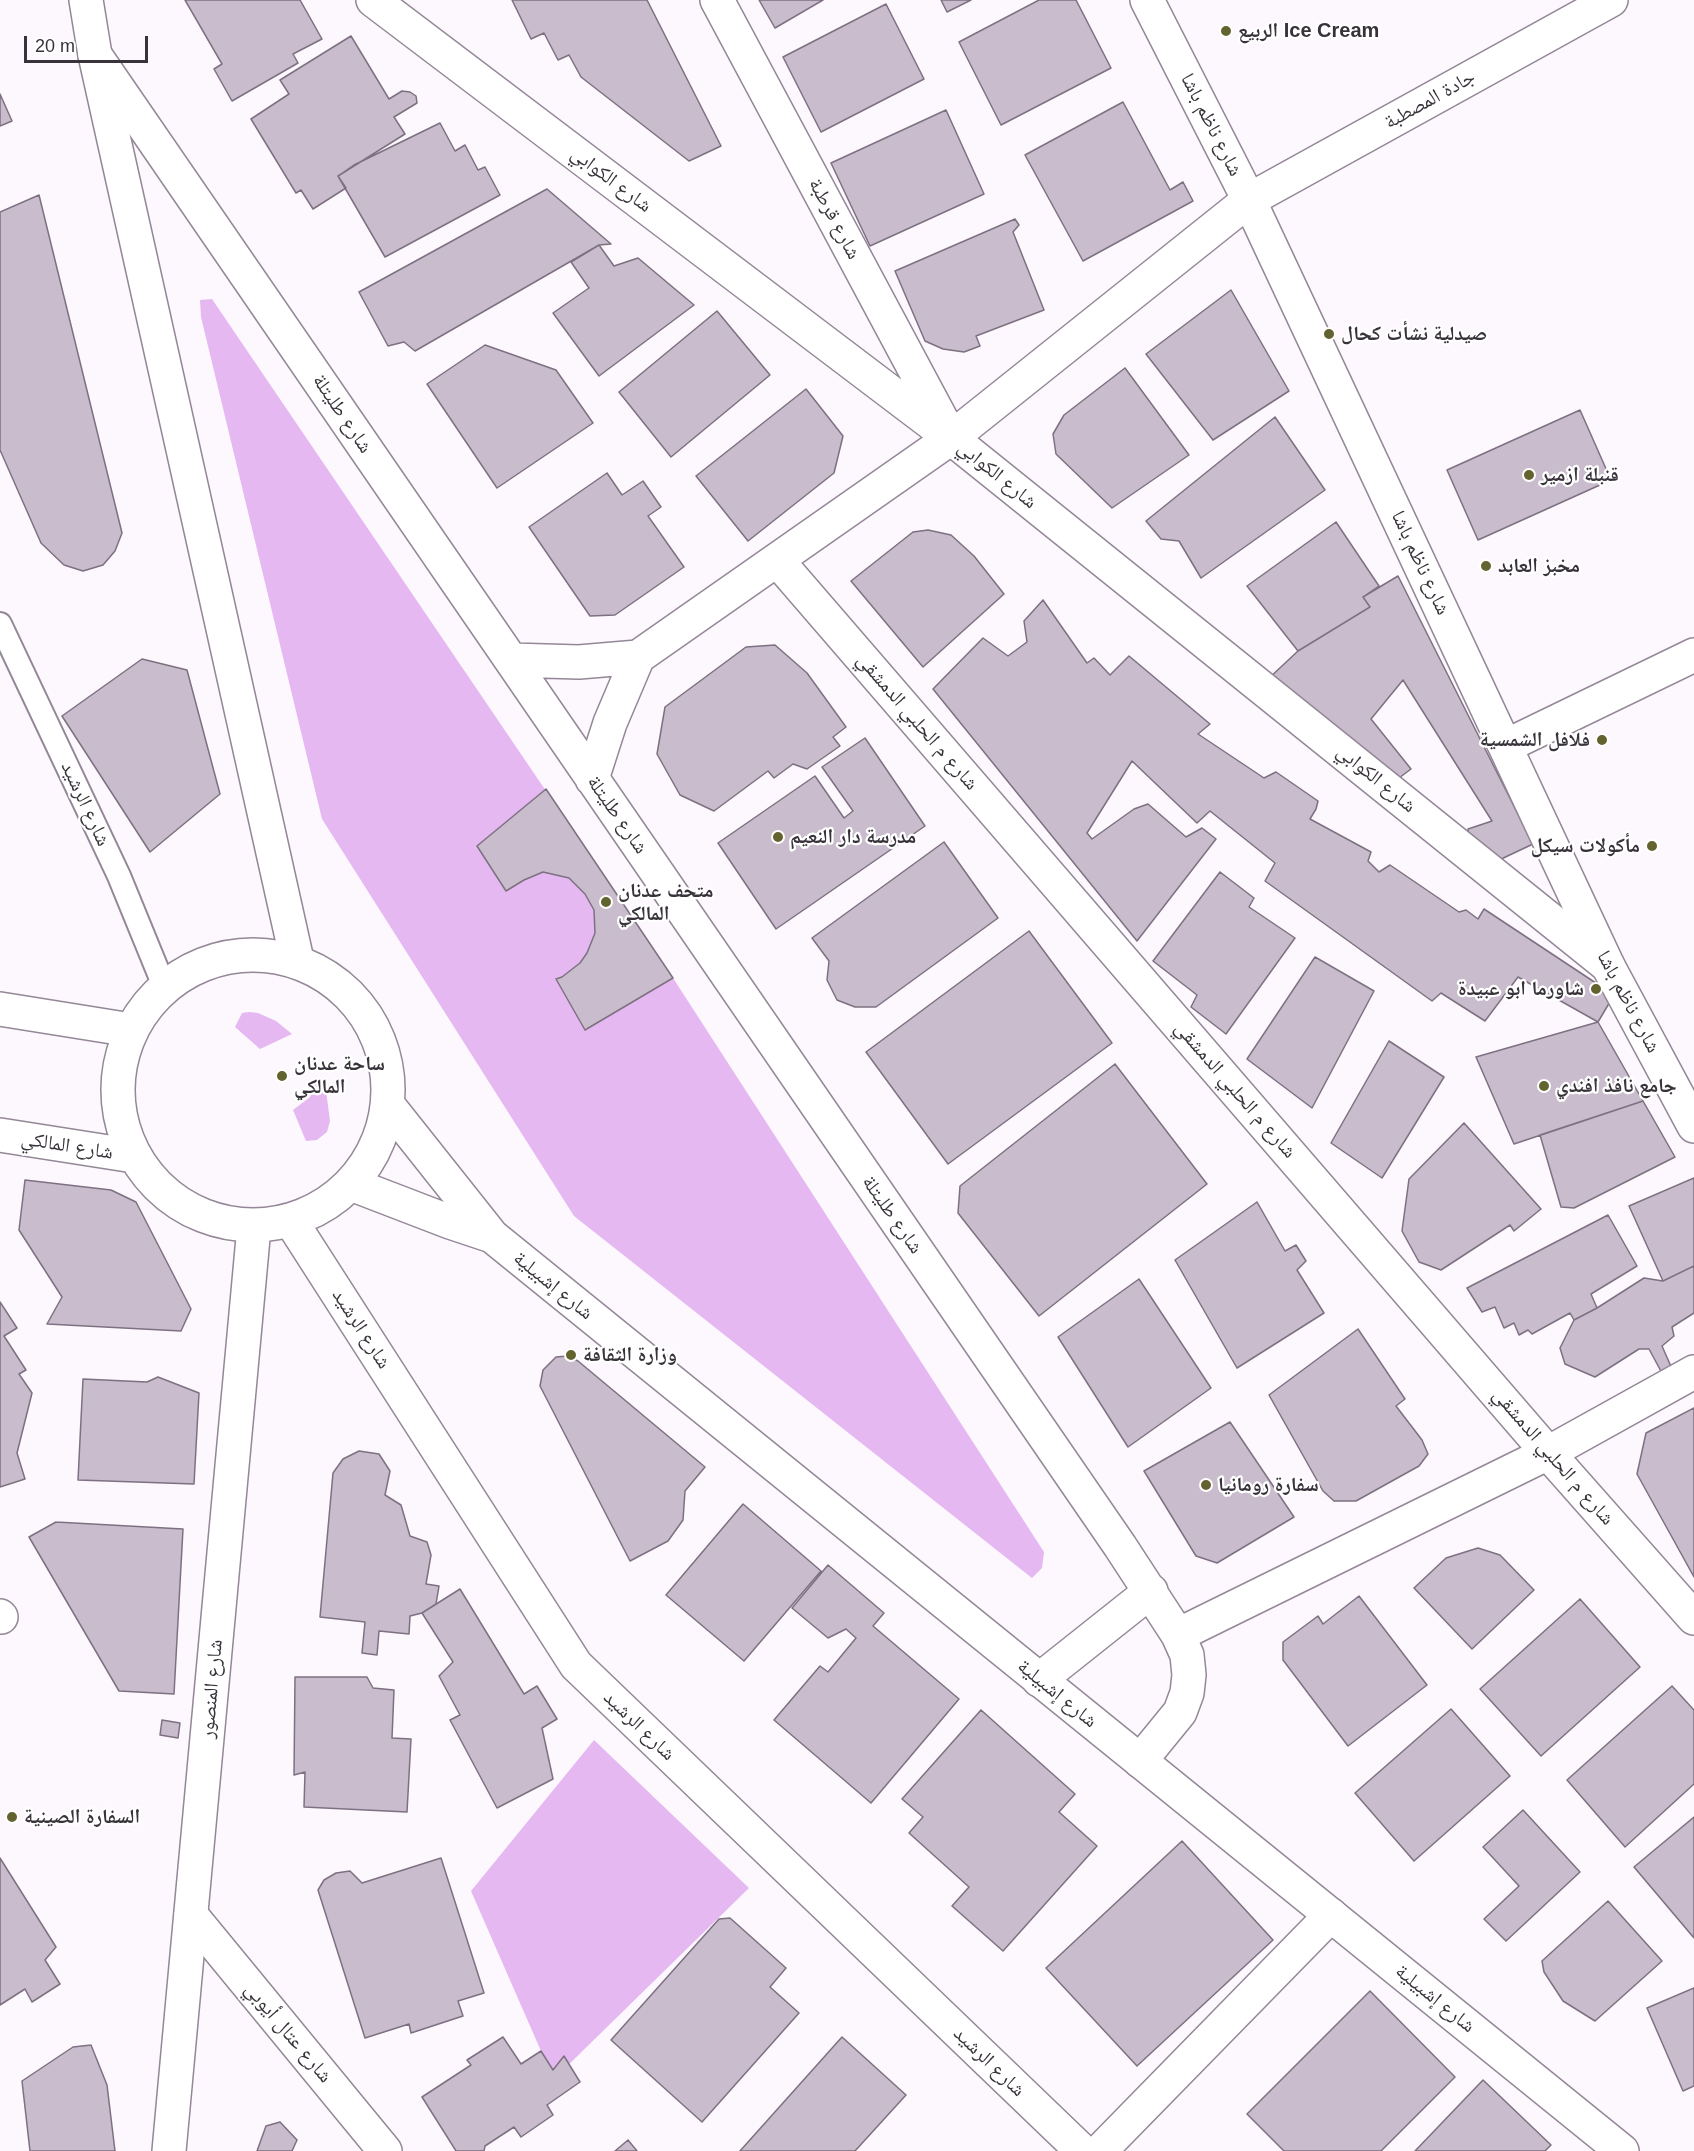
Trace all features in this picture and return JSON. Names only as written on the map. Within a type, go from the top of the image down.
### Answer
[{"type":"street","points":[[86,0],[95,55],[297,960]]},
{"type":"street","name":"شارع الكوابي","points":[[373,0],[951,438],[1608,966]]},
{"type":"street","name":"شارع قرطبة","points":[[717,0],[951,438]]},
{"type":"street","name":"شارع ناظم باشا","points":[[1147,0],[1249,200],[1608,966],[1694,1126]]},
{"type":"street","name":"جادة المصطبة","points":[[638,657],[951,438],[1249,200],[1611,0]]},
{"type":"street","name":"شارع طليتلة","points":[[95,55],[1151,1592],[1178,1635],[1187,1655],[1189,1675],[1187,1693],[1180,1712],[1140,1761]]},
{"type":"street","name":"شارع م الحلبي الدمشقي","points":[[777,560],[1548,1453],[1694,1618]]},
{"type":"street","points":[[1506,746],[1694,655]]},
{"type":"street","points":[[511,660],[579,662],[638,657],[610,723],[592,779]]},
{"type":"street","points":[[263,953],[297,960],[325,974],[354,999],[375,1030],[387,1067],[388,1105],[376,1148],[351,1184],[323,1207],[291,1221],[254,1227],[218,1222],[184,1208],[156,1186],[134,1156],[119,1116],[118,1072],[131,1030],[145,1007],[164,986],[195,966],[229,955],[263,953]]},
{"type":"street","points":[[0,1009],[131,1030]]},
{"type":"street","points":[[388,1105],[492,1236]]},
{"type":"street","name":"شارع المالكي","points":[[0,1135],[134,1156]]},
{"type":"street","points":[[351,1184],[492,1236]]},
{"type":"street","name":"شارع الرشيد","points":[[291,1221],[576,1665],[1082,2151]]},
{"type":"street","name":"شارع المنصور","points":[[170,2151],[254,1227]]},
{"type":"street","name":"شارع إشبيلية","points":[[492,1236],[1622,2151]]},
{"type":"street","points":[[1178,1635],[1548,1453],[1694,1372]]},
{"type":"street","points":[[1040,1680],[1151,1592]]},
{"type":"street","name":"شارع عتال أيوبي","points":[[191,1915],[386,2151]]},
{"type":"street","points":[[1100,2151],[1331,1916]]},
{"type":"lane","name":"شارع الرشيد","points":[[0,624],[119,876],[164,986]]},
{"type":"shaded area","points":[[212,299],[673,978],[1044,1552],[1042,1568],[1032,1578],[574,1216],[322,819],[201,317],[200,300]]},
{"type":"shaded area","points":[[242,1013],[258,1013],[276,1021],[292,1034],[260,1049],[235,1027]]},
{"type":"shaded area","points":[[322,1078],[325,1083],[330,1121],[327,1132],[317,1140],[306,1141],[293,1110],[310,1097],[316,1082]]},
{"type":"shaded area","points":[[594,1740],[749,1888],[556,2077],[541,2051],[471,1891]]},
{"type":"building","points":[[185,0],[300,0],[322,39],[293,54],[298,63],[232,101],[214,69],[222,64]]},
{"type":"building","points":[[512,0],[647,0],[721,146],[689,161],[581,77],[569,55],[558,60],[544,33],[531,39]]},
{"type":"building","points":[[759,0],[823,0],[775,28]]},
{"type":"building","points":[[941,0],[971,0],[947,12]]},
{"type":"building","points":[[1039,0],[1076,0],[1111,68],[1001,125],[959,42]]},
{"type":"building","points":[[886,4],[924,79],[821,132],[783,57]]},
{"type":"building","points":[[351,36],[389,99],[402,91],[410,92],[416,96],[417,103],[394,117],[405,134],[338,176],[346,188],[313,209],[301,190],[296,193],[251,119],[289,94],[280,80]]},
{"type":"building","points":[[0,94],[12,121],[0,126]]},
{"type":"building","points":[[1123,102],[1170,190],[1183,182],[1193,201],[1083,261],[1025,155]]},
{"type":"building","points":[[946,110],[984,194],[870,246],[831,163]]},
{"type":"building","points":[[440,123],[455,151],[465,145],[478,170],[485,167],[500,195],[385,257],[338,176],[354,165]]},
{"type":"building","points":[[547,189],[611,244],[599,245],[415,351],[404,342],[388,346],[359,292]]},
{"type":"building","points":[[39,195],[122,533],[115,551],[103,565],[83,571],[64,565],[41,543],[0,450],[0,212]]},
{"type":"building","points":[[1015,219],[1019,225],[1013,232],[1044,310],[976,336],[980,346],[964,352],[943,349],[925,341],[895,271]]},
{"type":"building","points":[[599,245],[614,266],[638,258],[694,305],[599,376],[553,313],[589,288],[571,262]]},
{"type":"building","points":[[1231,290],[1289,391],[1213,440],[1146,354]]},
{"type":"building","points":[[717,311],[770,375],[671,457],[619,392]]},
{"type":"building","points":[[485,345],[556,370],[593,423],[497,488],[427,384]]},
{"type":"building","points":[[1125,368],[1189,455],[1112,508],[1056,454],[1053,434],[1064,415]]},
{"type":"building","points":[[806,389],[843,436],[834,473],[748,541],[696,476]]},
{"type":"building","name":"قنبلة ازمير","points":[[1580,410],[1611,480],[1478,540],[1447,470]]},
{"type":"building","points":[[1275,417],[1325,490],[1201,578],[1179,541],[1161,539],[1146,521]]},
{"type":"building","points":[[607,473],[622,495],[643,481],[661,507],[648,516],[684,567],[615,615],[590,616],[529,527]]},
{"type":"building","points":[[1336,522],[1379,586],[1363,597],[1370,607],[1298,651],[1247,586]]},
{"type":"building","points":[[928,530],[951,535],[974,556],[1004,594],[923,667],[851,581],[913,532]]},
{"type":"building","points":[[1398,576],[1533,844],[1497,861],[1470,844],[1468,829],[1492,821],[1403,680],[1371,719],[1411,769],[1391,784],[1267,680],[1298,651],[1370,607],[1363,597]]},
{"type":"building","points":[[1043,600],[1087,663],[1094,658],[1110,675],[1129,656],[1210,724],[1198,734],[1264,778],[1276,772],[1318,801],[1310,819],[1371,852],[1368,861],[1379,872],[1390,865],[1459,912],[1466,910],[1478,919],[1484,909],[1614,995],[1598,1022],[1518,977],[1485,1021],[1441,993],[1432,1001],[1265,881],[1275,863],[1210,811],[1197,823],[1132,761],[1087,833],[1092,839],[1134,809],[1148,804],[1186,837],[1202,828],[1216,839],[1137,941],[933,689],[983,638],[1008,656],[1027,642],[1024,621]]},
{"type":"building","points":[[775,645],[807,673],[846,727],[833,737],[840,746],[807,769],[793,764],[774,778],[768,771],[714,811],[680,795],[657,754],[665,707],[746,647]]},
{"type":"building","points":[[142,659],[187,670],[220,794],[150,852],[62,716]]},
{"type":"building","points":[[865,738],[925,826],[776,929],[718,843],[815,776],[844,818],[853,811],[822,767]]},
{"type":"building","name":"متحف عدنان المالكي","points":[[546,789],[673,978],[585,1030],[556,979],[580,963],[595,933],[594,910],[585,894],[569,878],[543,872],[506,891],[477,846]]},
{"type":"building","points":[[944,842],[998,918],[876,1007],[855,1007],[837,1000],[827,980],[829,961],[812,938]]},
{"type":"building","points":[[1220,872],[1254,898],[1249,907],[1295,938],[1226,1034],[1191,1007],[1197,995],[1153,961]]},
{"type":"building","points":[[1029,931],[1112,1043],[948,1164],[866,1052]]},
{"type":"building","points":[[1315,957],[1374,991],[1312,1108],[1247,1059]]},
{"type":"building","points":[[1598,1022],[1643,1101],[1514,1144],[1476,1057]]},
{"type":"building","points":[[1389,1041],[1444,1077],[1382,1178],[1331,1143]]},
{"type":"building","points":[[1115,1064],[1207,1184],[1039,1316],[958,1213],[960,1186]]},
{"type":"building","points":[[1643,1101],[1675,1157],[1574,1208],[1561,1207],[1540,1135]]},
{"type":"building","points":[[1464,1123],[1541,1209],[1514,1231],[1510,1225],[1441,1270],[1419,1262],[1402,1231],[1409,1179]]},
{"type":"building","points":[[1694,1178],[1694,1266],[1663,1281],[1629,1206]]},
{"type":"building","points":[[25,1180],[111,1190],[136,1202],[191,1309],[181,1331],[47,1324],[62,1297],[19,1230]]},
{"type":"building","points":[[1257,1202],[1285,1251],[1296,1245],[1306,1261],[1297,1270],[1324,1313],[1237,1368],[1175,1260]]},
{"type":"building","points":[[1608,1215],[1637,1266],[1591,1294],[1597,1308],[1574,1320],[1570,1313],[1532,1334],[1528,1330],[1519,1335],[1514,1323],[1504,1328],[1495,1307],[1482,1312],[1467,1288]]},
{"type":"building","points":[[1694,1266],[1694,1313],[1672,1327],[1674,1336],[1662,1346],[1673,1371],[1663,1375],[1649,1349],[1639,1349],[1595,1377],[1565,1364],[1560,1348],[1574,1320],[1644,1278],[1663,1281]]},
{"type":"building","points":[[1139,1279],[1211,1388],[1128,1447],[1058,1337]]},
{"type":"building","points":[[0,1302],[17,1328],[4,1336],[26,1370],[19,1374],[32,1393],[17,1453],[25,1479],[0,1487]]},
{"type":"building","points":[[1358,1329],[1405,1399],[1396,1406],[1422,1440],[1428,1454],[1419,1466],[1356,1501],[1334,1501],[1323,1491],[1269,1395]]},
{"type":"building","points":[[568,1356],[578,1361],[705,1467],[685,1491],[683,1520],[668,1541],[630,1561],[540,1386],[543,1370],[556,1357]]},
{"type":"building","points":[[158,1377],[199,1393],[194,1484],[78,1480],[83,1379],[147,1382]]},
{"type":"building","points":[[1694,1408],[1694,1577],[1637,1474],[1646,1433]]},
{"type":"building","points":[[1230,1422],[1294,1517],[1217,1563],[1196,1556],[1144,1471]]},
{"type":"building","points":[[359,1451],[379,1454],[390,1471],[385,1495],[401,1505],[410,1536],[427,1542],[431,1555],[426,1584],[439,1586],[436,1604],[422,1613],[410,1616],[409,1634],[379,1631],[377,1655],[362,1653],[365,1622],[320,1617],[333,1473],[343,1459]]},
{"type":"building","points":[[743,1504],[821,1571],[744,1661],[666,1595]]},
{"type":"building","points":[[56,1522],[183,1529],[174,1694],[119,1691],[29,1537]]},
{"type":"building","points":[[1478,1548],[1500,1555],[1534,1590],[1472,1649],[1414,1588],[1446,1558]]},
{"type":"building","points":[[828,1565],[884,1613],[873,1626],[959,1699],[871,1803],[774,1720],[820,1666],[828,1672],[856,1638],[846,1629],[828,1638],[792,1608]]},
{"type":"building","points":[[460,1589],[524,1694],[537,1686],[557,1719],[542,1728],[553,1779],[497,1808],[450,1720],[460,1715],[439,1676],[453,1662],[422,1613]]},
{"type":"building","points":[[1359,1596],[1427,1685],[1348,1746],[1283,1660],[1283,1642],[1318,1616],[1323,1624]]},
{"type":"building","points":[[1580,1599],[1640,1667],[1541,1756],[1480,1689]]},
{"type":"building","points":[[295,1677],[367,1677],[373,1688],[394,1690],[392,1738],[411,1739],[407,1812],[304,1807],[305,1772],[294,1775]]},
{"type":"building","points":[[1672,1686],[1694,1710],[1694,1784],[1625,1847],[1567,1780]]},
{"type":"building","points":[[1451,1709],[1510,1776],[1414,1861],[1355,1793]]},
{"type":"building","points":[[981,1710],[1075,1794],[1059,1812],[1097,1846],[1003,1951],[952,1906],[969,1887],[909,1833],[923,1817],[902,1799]]},
{"type":"building","points":[[162,1720],[180,1723],[178,1738],[160,1735]]},
{"type":"building","points":[[1523,1810],[1580,1872],[1506,1941],[1484,1919],[1519,1886],[1483,1847]]},
{"type":"building","points":[[1694,1817],[1694,1938],[1634,1867]]},
{"type":"building","points":[[1182,1841],[1273,1940],[1137,2066],[1046,1968]]},
{"type":"building","points":[[0,1858],[56,1947],[45,1960],[60,1984],[32,2002],[25,1989],[0,2005]]},
{"type":"building","points":[[441,1858],[484,1993],[458,2001],[463,2016],[411,2033],[409,2024],[365,2038],[318,1890],[324,1880],[336,1873],[350,1871],[362,1883]]},
{"type":"building","points":[[1608,1901],[1662,1961],[1595,2021],[1563,2001],[1544,1972],[1542,1961]]},
{"type":"building","points":[[730,1918],[786,1968],[770,1987],[799,2013],[702,2122],[611,2040],[719,1919]]},
{"type":"building","points":[[1694,1988],[1694,2086],[1683,2091],[1647,2008]]},
{"type":"building","points":[[1370,1991],[1455,2077],[1381,2151],[1284,2151],[1247,2114]]},
{"type":"building","points":[[503,2037],[521,2064],[541,2051],[553,2070],[564,2056],[580,2082],[547,2105],[553,2115],[521,2137],[514,2127],[485,2146],[484,2151],[456,2151],[422,2097],[471,2065],[467,2060]]},
{"type":"building","points":[[842,2037],[906,2095],[855,2151],[740,2151]]},
{"type":"building","points":[[91,2045],[107,2085],[115,2151],[30,2151],[22,2081],[73,2047]]},
{"type":"building","points":[[1483,2080],[1551,2145],[1545,2151],[1415,2151]]},
{"type":"building","points":[[280,2122],[297,2140],[292,2151],[257,2151],[266,2126]]},
{"type":"building","points":[[628,2140],[637,2151],[615,2151]]},
{"type":"place","name":"الربيع Ice Cream","points":[[1226,31]]},
{"type":"place","name":"صيدلية نشأت كحال","points":[[1329,334]]},
{"type":"place","name":"قنبلة ازمير","points":[[1529,475]]},
{"type":"place","name":"مخبز العابد","points":[[1486,566]]},
{"type":"place","name":"فلافل الشمسية","points":[[1602,740]]},
{"type":"place","name":"مدرسة دار النعيم","points":[[778,837]]},
{"type":"place","name":"مأكولات سيكل","points":[[1652,846]]},
{"type":"place","name":"متحف عدنان المالكي","points":[[606,902]]},
{"type":"place","name":"شاورما ابو عبيدة","points":[[1596,989]]},
{"type":"place","name":"ساحة عدنان المالكي","points":[[282,1076]]},
{"type":"place","name":"جامع نافذ افندي","points":[[1544,1086]]},
{"type":"place","name":"وزارة الثقافة","points":[[571,1355]]},
{"type":"place","name":"سفارة رومانيا","points":[[1206,1485]]},
{"type":"place","name":"السفارة الصينية","points":[[12,1817]]}]
